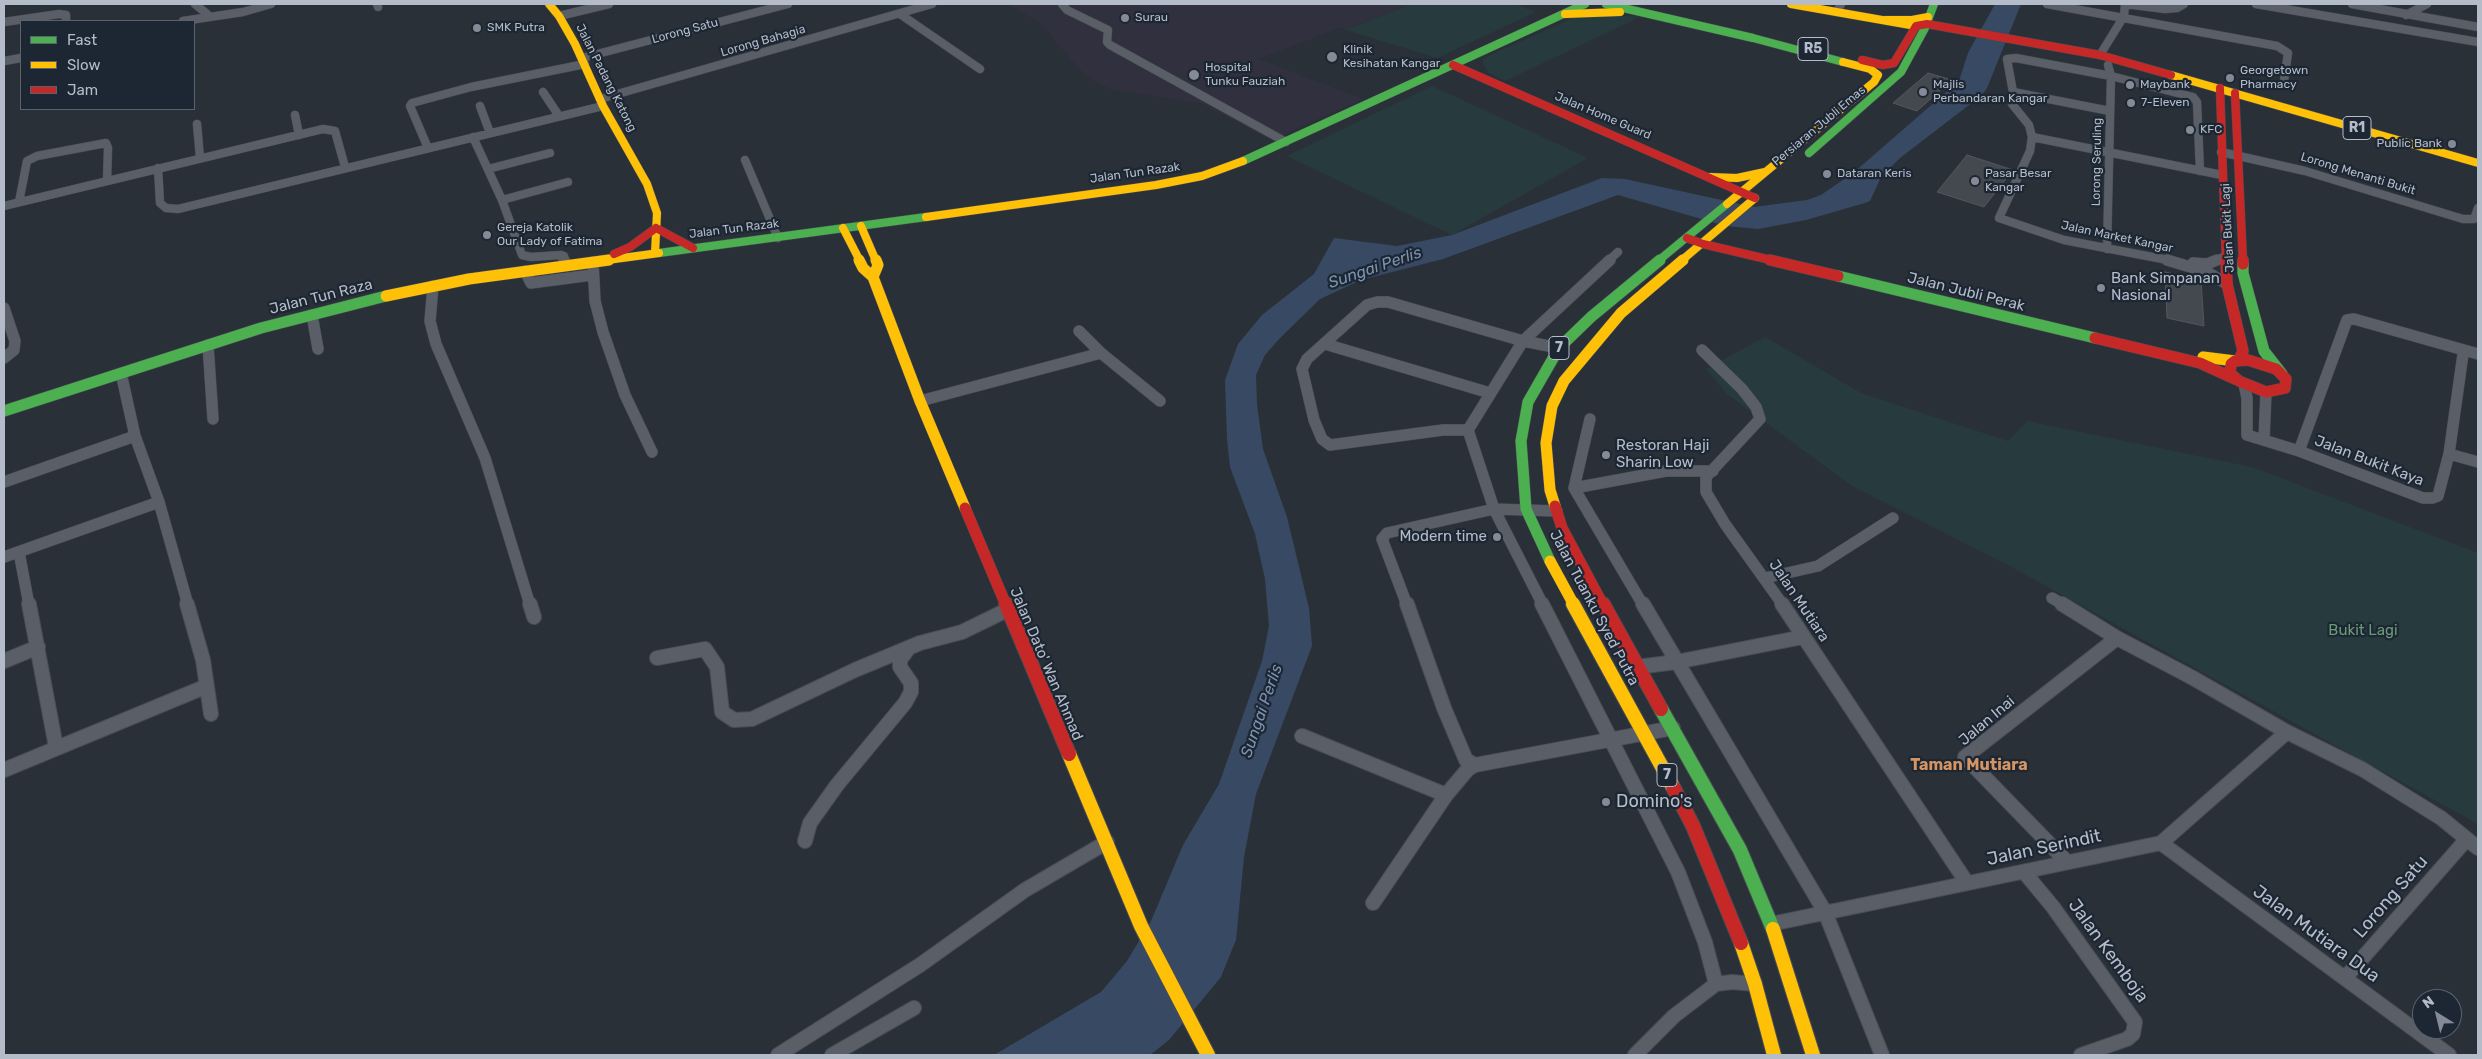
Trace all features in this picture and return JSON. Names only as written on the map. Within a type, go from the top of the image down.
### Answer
[{"type":"main road","name":"Jalan Padang Katong","points":[[549,4],[559,16],[583,61],[601,102],[647,184],[657,213],[655,253]]},
{"type":"main road","name":"Jalan Tun Razak","points":[[655,253],[778,238],[1186,180],[1239,163],[1482,52],[1564,9],[1585,4]]},
{"type":"main road","name":"R5","points":[[1606,4],[1872,66],[1896,62],[1921,28]]},
{"type":"main road","points":[[1625,4],[1639,12]]},
{"type":"main road","points":[[1790,4],[1839,8],[1921,28],[1934,34],[1963,33]]},
{"type":"main road","points":[[1872,66],[1902,70],[1934,4]]},
{"type":"main road","points":[[1564,9],[1639,12]]},
{"type":"main road","points":[[1886,20],[1912,20],[1921,28]]},
{"type":"main road","name":"R1","points":[[1921,28],[2100,55],[2220,93],[2478,164]]},
{"type":"main road","name":"R1","points":[[2015,43],[2031,55],[2220,93]]},
{"type":"main road","points":[[1482,52],[1477,67],[1478,72],[1484,79]]},
{"type":"main road","name":"Jalan Home Guard","points":[[1453,65],[1710,177]]},
{"type":"main road","name":"Persiaran Jubli Emas","points":[[1739,195],[1874,82],[1878,75],[1872,66]]},
{"type":"main road","name":"Persiaran Jubli Emas","points":[[1800,160],[1872,99],[1902,70]]},
{"type":"main road","points":[[1420,80],[1454,75],[1484,79]]},
{"type":"main road","name":"Jalan Bukit Lagi","points":[[2220,93],[2227,284],[2243,351],[2229,368],[2239,381]]},
{"type":"main road","points":[[1858,95],[1872,99]]},
{"type":"main road","name":"R1","points":[[2235,97],[2478,171]]},
{"type":"main road","name":"Jalan Bukit Lagi","points":[[2235,97],[2243,273],[2264,351],[2282,374]]},
{"type":"main road","points":[[1710,177],[1737,178],[1767,171]]},
{"type":"main road","points":[[1710,177],[1739,195]]},
{"type":"main road","name":"Jalan Tuanku Syed Putra","points":[[1774,1055],[1755,984],[1737,931],[1693,826],[1645,733],[1556,573],[1526,509],[1520,441],[1528,402],[1559,348],[1591,317],[1739,195],[1755,198],[1614,320],[1593,342],[1564,381],[1552,406],[1546,443],[1550,490],[1562,528],[1637,667],[1740,850],[1771,924],[1813,1055]]},
{"type":"main road","points":[[843,228],[863,268],[873,277],[878,265],[861,226]]},
{"type":"main road","points":[[593,262],[630,246],[656,228],[693,248]]},
{"type":"main road","name":"Jalan Jubli Perak","points":[[1691,235],[1707,241],[2200,363],[2266,392]]},
{"type":"main road","name":"Jalan Jubli Perak","points":[[1707,241],[2200,356],[2258,361],[2282,374]]},
{"type":"main road","name":"Jalan Tun Raza","points":[[4,411],[208,345],[312,314],[433,286],[525,270],[655,253]]},
{"type":"main road","name":"Jalan Dato' Wan Ahmad","points":[[873,277],[920,401],[1141,926],[1206,1051]]},
{"type":"main road","points":[[2266,392],[2285,388],[2287,384],[2282,374]]},
{"type":"street","points":[[195,4],[207,14]]},
{"type":"street","points":[[190,20],[243,12],[271,4]]},
{"type":"street","points":[[559,16],[609,4]]},
{"type":"street","name":"Lorong Satu","points":[[428,148],[410,106],[412,103],[583,61],[788,4]]},
{"type":"street","name":"Lorong Bahagia","points":[[158,168],[160,204],[171,209],[559,116],[932,4]]},
{"type":"street","points":[[1062,4],[1067,10],[1104,26],[1108,30],[1107,42],[1110,45],[1183,87],[1286,142]]},
{"type":"street","points":[[2047,4],[2124,16],[2277,46],[2288,53],[2284,81]]},
{"type":"street","points":[[2100,55],[2124,16],[2125,4],[2165,9],[2177,8],[2184,4]]},
{"type":"street","points":[[2256,4],[2478,42]]},
{"type":"street","points":[[2352,4],[2478,27]]},
{"type":"street","points":[[2406,15],[2427,4]]},
{"type":"street","points":[[23,19],[28,8]]},
{"type":"street","points":[[4,32],[8,21],[64,14],[67,16],[66,20]]},
{"type":"street","points":[[900,14],[980,69]]},
{"type":"street","points":[[2031,55],[2007,59],[2013,92],[2012,104],[2028,124],[2032,137],[2222,175]]},
{"type":"street","points":[[4,61],[20,58]]},
{"type":"street","points":[[2110,70],[2184,94],[2197,102],[2200,171]]},
{"type":"street","name":"Lorong Seruling","points":[[2107,249],[2110,70]]},
{"type":"street","points":[[543,92],[559,116]]},
{"type":"street","points":[[2013,92],[2110,111]]},
{"type":"street","points":[[480,106],[490,133]]},
{"type":"street","points":[[295,116],[299,134]]},
{"type":"street","points":[[197,124],[200,158]]},
{"type":"street","points":[[4,206],[323,128],[333,129],[345,168]]},
{"type":"street","points":[[473,137],[502,200],[522,255],[531,258],[561,255],[565,258],[564,265]]},
{"type":"street","name":"Jalan Market Kangar","points":[[2032,137],[2030,150],[1999,218],[2056,238],[2183,263],[2207,272],[2227,284]]},
{"type":"street","points":[[20,202],[27,161],[38,156],[106,143],[108,148],[107,180]]},
{"type":"street","name":"Lorong Menanti Bukit","points":[[2221,152],[2305,170],[2456,218],[2470,220],[2476,217],[2478,208]]},
{"type":"street","points":[[488,169],[550,153]]},
{"type":"street","points":[[746,160],[778,238]]},
{"type":"street","points":[[502,200],[568,182]]},
{"type":"street","points":[[1618,252],[1523,341],[1468,430],[1494,509],[1612,738],[1678,872],[1705,942],[1716,984]]},
{"type":"street","points":[[2183,263],[2207,264],[2226,256]]},
{"type":"street","points":[[593,262],[592,275],[595,301],[603,332],[625,394],[652,452]]},
{"type":"street","points":[[525,270],[532,283],[592,275]]},
{"type":"street","points":[[433,286],[430,321],[436,344],[485,458],[534,617]]},
{"type":"street","points":[[1468,430],[1443,430],[1330,445],[1322,439],[1314,420],[1302,369],[1307,359],[1367,305],[1377,302],[1405,307],[1523,341],[1559,348]]},
{"type":"street","points":[[4,308],[15,341],[14,350],[4,358]]},
{"type":"street","points":[[312,314],[318,350]]},
{"type":"street","points":[[2299,451],[2347,320],[2354,319],[2478,354]]},
{"type":"street","points":[[1079,331],[1100,354],[1130,374],[1160,401]]},
{"type":"street","points":[[1324,344],[1490,393]]},
{"type":"street","points":[[208,345],[213,419]]},
{"type":"street","name":"Jalan Mutiara","points":[[1702,350],[1742,389],[1756,407],[1760,419],[1706,477],[1706,492],[1725,524],[1765,578],[1966,883]]},
{"type":"street","points":[[920,401],[1100,354]]},
{"type":"street","points":[[2463,354],[2449,454],[2478,462]]},
{"type":"street","points":[[121,373],[135,436],[160,502],[204,660],[211,714]]},
{"type":"street","name":"Jalan Bukit Kaya","points":[[2239,381],[2248,404],[2247,435],[2299,451],[2388,486],[2428,499],[2438,496],[2449,454]]},
{"type":"street","points":[[2264,440],[2266,392]]},
{"type":"street","points":[[1590,419],[1574,488],[1825,912],[1882,1055]]},
{"type":"street","points":[[4,482],[135,436]]},
{"type":"street","points":[[1574,488],[1666,471],[1713,471]]},
{"type":"street","points":[[4,557],[160,502]]},
{"type":"street","points":[[1476,765],[1466,760],[1444,708],[1428,660],[1382,539],[1387,533],[1494,509],[1557,511]]},
{"type":"street","points":[[1765,578],[1818,566],[1893,518]]},
{"type":"street","points":[[19,552],[56,747]]},
{"type":"street","points":[[2052,598],[2117,638],[2193,678],[2287,732],[2362,770],[2440,818],[2478,848]]},
{"type":"street","points":[[657,658],[696,649],[705,650],[717,667],[719,699],[722,712],[734,720],[752,719],[856,670],[909,648],[962,632],[1007,610]]},
{"type":"street","points":[[1637,667],[1676,662],[1803,637]]},
{"type":"street","name":"Jalan Inai","points":[[2067,862],[1965,757],[2117,638]]},
{"type":"street","points":[[4,661],[38,647]]},
{"type":"street","points":[[805,841],[810,823],[837,785],[905,703],[911,692],[912,683],[900,667],[900,660],[909,648]]},
{"type":"street","points":[[4,770],[207,686]]},
{"type":"street","points":[[1373,903],[1446,795],[1468,769],[1476,765],[1673,728]]},
{"type":"street","name":"Jalan Serindit","points":[[1771,924],[2161,843],[2287,732]]},
{"type":"street","points":[[1302,736],[1446,795]]},
{"type":"street","name":"Lorong Satu","points":[[2345,978],[2466,840]]},
{"type":"street","points":[[778,1055],[920,965],[1025,890],[1107,842]]},
{"type":"street","name":"Jalan Mutiara Dua","points":[[2161,843],[2449,1055]]},
{"type":"street","name":"Jalan Kemboja","points":[[2024,872],[2085,949],[2135,1022],[2133,1034],[2127,1039],[2081,1055]]},
{"type":"street","points":[[1635,1055],[1674,1016],[1716,984],[1732,982],[1755,984]]},
{"type":"street","points":[[832,1055],[914,1008]]},
{"type":"shaded area","name":"Hospital Tunku Fauziah","points":[[1009,4],[1412,4],[1346,30],[1339,28],[1259,59],[1363,99],[1270,140],[1201,103],[1113,90],[1097,83],[1078,68],[1042,25]]},
{"type":"green space","points":[[1412,4],[1514,4],[1536,12],[1437,58],[1346,30]]},
{"type":"green space","points":[[1608,14],[1640,17],[1505,81],[1489,73],[1483,64],[1483,60],[1488,56],[1573,18]]},
{"type":"green space","points":[[1432,86],[1588,158],[1452,235],[1287,156]]},
{"type":"green space","name":"Bukit Lagi","points":[[1765,337],[1861,393],[2008,441],[2027,421],[2252,467],[2478,553],[2478,824],[2006,564],[1852,486],[1727,394],[1706,369]]},
{"type":"water","name":"Sungai Perlis","points":[[1995,4],[2021,4],[1987,88],[1982,95],[1900,158],[1881,177],[1870,201],[1806,220],[1758,229],[1726,226],[1618,195],[1443,259],[1361,280],[1320,299],[1279,339],[1265,355],[1256,375],[1257,404],[1263,449],[1287,517],[1309,608],[1312,646],[1256,794],[1244,857],[1236,940],[1221,977],[1169,1040],[1150,1055],[994,1055],[1101,992],[1127,961],[1151,921],[1183,845],[1219,784],[1262,661],[1269,626],[1265,579],[1255,534],[1230,467],[1225,380],[1238,344],[1262,315],[1314,274],[1334,238],[1397,246],[1452,235],[1602,178],[1625,179],[1754,207],[1807,200],[1821,195],[1853,173],[1959,81],[1968,53]]},
{"type":"building","name":"Majlis Perbandaran Kangar","points":[[1928,73],[1952,80],[1917,111],[1893,103]]},
{"type":"building","name":"Pasar Besar Kangar","points":[[1967,155],[2013,170],[1984,207],[1937,192]]},
{"type":"building","points":[[2165,272],[2201,280],[2204,326],[2167,318]]},
{"type":"traffic: fast","points":[[1243,161],[1585,4]]},
{"type":"traffic: fast","points":[[1606,4],[1753,38],[1843,62]]},
{"type":"traffic: fast","points":[[1809,153],[1901,72],[1925,28],[1934,4]]},
{"type":"traffic: fast","points":[[1550,561],[1526,509],[1521,441],[1528,402],[1559,348],[1591,317],[1727,204]]},
{"type":"traffic: fast","points":[[659,253],[926,217]]},
{"type":"traffic: fast","points":[[2243,264],[2243,273],[2264,351],[2282,374]]},
{"type":"traffic: fast","points":[[1838,276],[2095,338]]},
{"type":"traffic: fast","points":[[4,411],[261,328],[386,296]]},
{"type":"traffic: fast","points":[[1661,709],[1740,850],[1773,929]]},
{"type":"traffic: slow","points":[[549,4],[559,16],[575,44],[603,106],[647,184],[657,213],[655,253]]},
{"type":"traffic: slow","points":[[1791,4],[1916,26]]},
{"type":"traffic: slow","points":[[1565,14],[1620,12]]},
{"type":"traffic: slow","points":[[1886,20],[1912,20],[1928,17]]},
{"type":"traffic: slow","points":[[1727,204],[1874,82],[1878,75],[1870,69],[1843,62]]},
{"type":"traffic: slow","points":[[2171,75],[2478,163]]},
{"type":"traffic: slow","points":[[926,217],[1156,185],[1202,176],[1243,161]]},
{"type":"traffic: slow","points":[[1710,177],[1737,178],[1765,172]]},
{"type":"traffic: slow","points":[[1555,506],[1550,490],[1546,443],[1552,406],[1564,381],[1621,313],[1755,198]]},
{"type":"traffic: slow","points":[[861,226],[878,265],[873,277]]},
{"type":"traffic: slow","points":[[843,228],[863,268],[873,277],[920,401],[965,508]]},
{"type":"traffic: slow","points":[[386,296],[469,279],[659,253]]},
{"type":"traffic: slow","points":[[2203,357],[2235,361]]},
{"type":"traffic: slow","points":[[1550,561],[1673,787]]},
{"type":"traffic: slow","points":[[1069,754],[1141,926],[1208,1055]]},
{"type":"traffic: slow","points":[[1773,929],[1813,1055]]},
{"type":"traffic: slow","points":[[1741,943],[1755,984],[1774,1055]]},
{"type":"traffic: jam","points":[[1862,60],[1883,65],[1894,63],[1916,26],[1927,24],[2100,55],[2171,75]]},
{"type":"traffic: jam","points":[[1453,65],[1755,198]]},
{"type":"traffic: jam","points":[[2220,88],[2227,284],[2243,351],[2239,360]]},
{"type":"traffic: jam","points":[[2235,93],[2243,264]]},
{"type":"traffic: jam","points":[[656,228],[693,248]]},
{"type":"traffic: jam","points":[[614,254],[630,247],[656,228]]},
{"type":"traffic: jam","points":[[1687,238],[1703,244],[1838,276]]},
{"type":"traffic: jam","points":[[2095,338],[2200,363],[2235,379]]},
{"type":"traffic: jam","points":[[2248,360],[2276,369],[2286,379],[2285,388],[2266,392],[2239,381],[2230,373],[2231,364],[2235,361],[2248,360]]},
{"type":"traffic: jam","points":[[1555,506],[1562,528],[1661,709]]},
{"type":"traffic: jam","points":[[965,508],[1069,754]]},
{"type":"traffic: jam","points":[[1673,787],[1693,826],[1741,943]]},
{"type":"place","name":"Surau","points":[[1125,18]]},
{"type":"place","name":"SMK Putra","points":[[477,28]]},
{"type":"place","name":"Klinik Kesihatan Kangar","points":[[1332,57]]},
{"type":"place","name":"Hospital Tunku Fauziah","points":[[1194,75]]},
{"type":"place","name":"Georgetown Pharmacy","points":[[2230,78]]},
{"type":"place","name":"Maybank","points":[[2130,85]]},
{"type":"place","name":"Majlis Perbandaran Kangar","points":[[1923,92]]},
{"type":"place","name":"7-Eleven","points":[[2131,103]]},
{"type":"place","name":"KFC","points":[[2190,130]]},
{"type":"place","name":"Public Bank","points":[[2452,144]]},
{"type":"place","name":"Dataran Keris","points":[[1827,174]]},
{"type":"place","name":"Pasar Besar Kangar","points":[[1975,181]]},
{"type":"place","name":"Gereja Katolik Our Lady of Fatima","points":[[487,235]]},
{"type":"place","name":"Bank Simpanan Nasional","points":[[2101,288]]},
{"type":"place","name":"Restoran Haji Sharin Low","points":[[1606,455]]},
{"type":"place","name":"Modern time","points":[[1497,537]]},
{"type":"place","name":"Domino's","points":[[1606,802]]},
{"type":"district","name":"Taman Mutiara","points":[[1969,765]]}]
